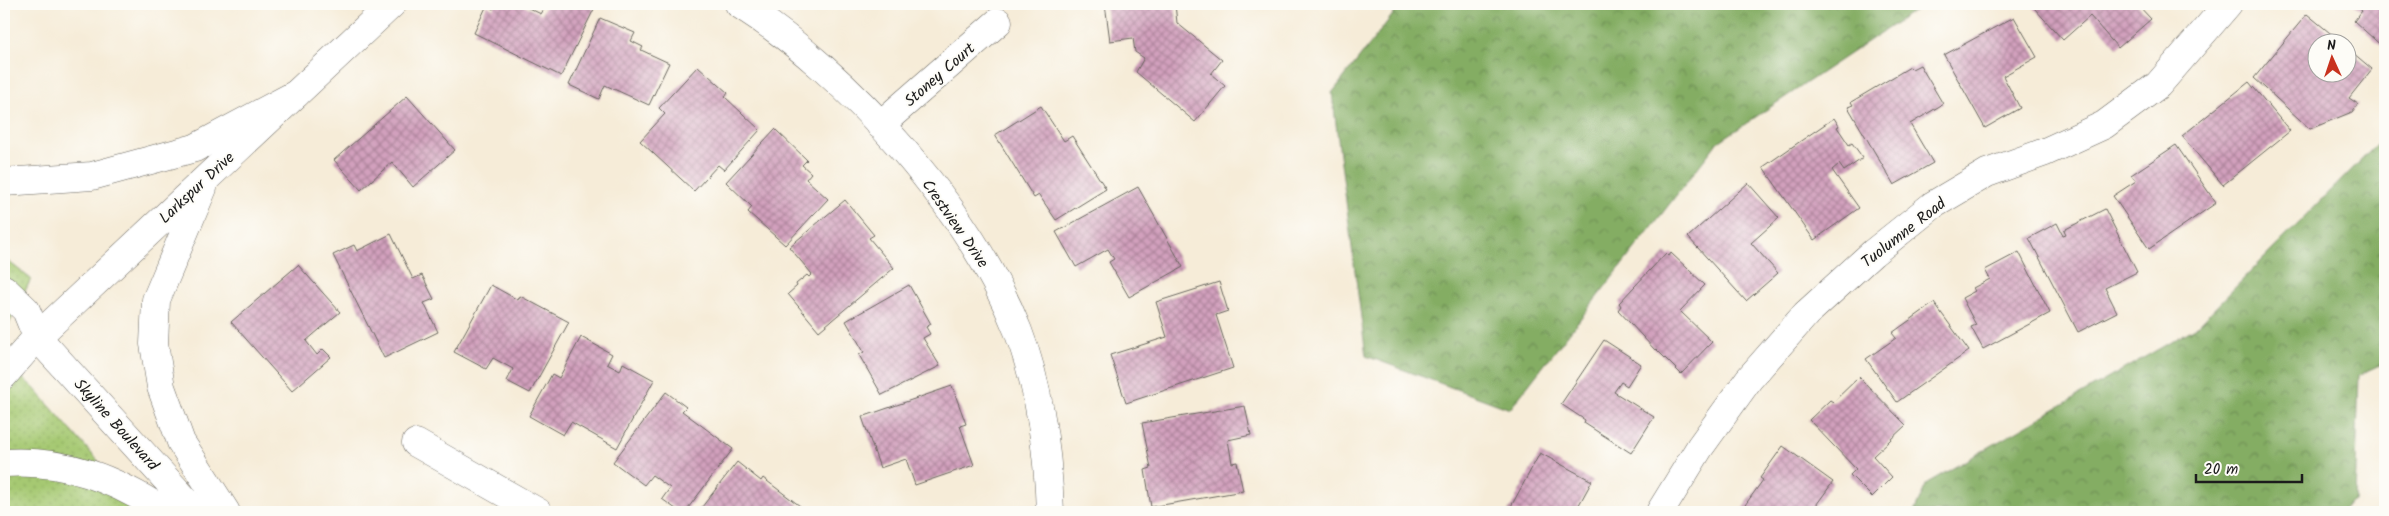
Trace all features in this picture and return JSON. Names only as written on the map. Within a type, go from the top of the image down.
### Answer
[{"type":"main road","name":"Larkspur Drive","points":[[4,375],[37,337],[392,4]]},
{"type":"main road","name":"Crestview Drive","points":[[739,4],[761,18],[825,68],[880,125],[944,200],[985,262],[1018,331],[1036,391],[1047,452],[1050,512]]},
{"type":"main road","name":"Tuolumne Road","points":[[1660,512],[1700,447],[1749,379],[1806,314],[1873,253],[1933,205],[1987,173],[2045,152],[2104,125],[2158,85],[2228,4]]},
{"type":"main road","name":"Stoney Court","points":[[880,125],[998,22]]},
{"type":"main road","points":[[4,182],[92,176],[194,148],[296,94]]},
{"type":"main road","points":[[207,177],[156,300],[154,344],[161,388],[181,442],[226,512]]},
{"type":"main road","points":[[4,290],[26,310],[37,337]]},
{"type":"main road","name":"Skyline Boulevard","points":[[37,337],[196,512]]},
{"type":"main road","points":[[416,443],[538,512]]},
{"type":"main road","points":[[4,463],[32,461],[87,472],[141,496],[165,512]]},
{"type":"green space","points":[[1401,4],[1924,4],[1717,143],[1510,409],[1366,356],[1332,93]]},
{"type":"green space","points":[[2385,136],[2385,363],[2359,375],[2355,500],[2339,512],[1914,512],[1927,483],[2195,328]]},
{"type":"green space","points":[[4,258],[31,279],[4,334]]},
{"type":"green space","points":[[4,362],[34,388],[143,512],[4,512]]},
{"type":"building","points":[[495,4],[520,4],[541,14],[547,4],[584,4],[594,9],[561,76],[474,33],[487,5],[493,9]]},
{"type":"building","points":[[1105,4],[1175,4],[1177,23],[1222,60],[1211,74],[1225,86],[1195,122],[1136,72],[1144,58],[1135,52],[1133,38],[1110,41]]},
{"type":"building","points":[[2039,4],[2137,4],[2151,19],[2118,48],[2090,16],[2063,40],[2034,8]]},
{"type":"building","points":[[2354,4],[2385,4],[2385,49],[2354,21],[2362,11]]},
{"type":"building","points":[[2307,14],[2329,32],[2306,32],[2306,82],[2356,82],[2356,55],[2372,69],[2349,98],[2358,104],[2352,112],[2310,129],[2254,78]]},
{"type":"building","points":[[2014,17],[2037,57],[2003,76],[2020,108],[1985,128],[1944,55]]},
{"type":"building","points":[[600,18],[635,33],[631,41],[643,47],[641,50],[669,63],[649,105],[605,85],[599,99],[569,85]]},
{"type":"building","points":[[1920,65],[1943,104],[1910,124],[1933,163],[1894,185],[1848,107],[1853,105],[1851,102],[1910,67],[1912,69]]},
{"type":"building","points":[[698,66],[728,93],[725,97],[760,130],[724,170],[718,165],[694,191],[640,141],[665,114],[659,108]]},
{"type":"building","points":[[2249,82],[2290,131],[2223,185],[2182,136]]},
{"type":"building","points":[[407,96],[455,150],[413,187],[392,162],[361,190],[334,160]]},
{"type":"building","points":[[1041,106],[1064,141],[1072,136],[1106,189],[1056,220],[1039,195],[1034,198],[995,135]]},
{"type":"building","points":[[1834,118],[1839,126],[1837,127],[1849,145],[1852,143],[1863,158],[1844,171],[1839,164],[1832,170],[1859,208],[1814,240],[1763,167]]},
{"type":"building","points":[[775,129],[807,160],[802,165],[811,173],[806,179],[828,199],[785,245],[748,212],[752,207],[726,182]]},
{"type":"building","points":[[2176,145],[2216,203],[2149,249],[2113,196],[2136,181],[2131,175]]},
{"type":"building","points":[[1748,183],[1779,218],[1751,243],[1778,273],[1746,301],[1688,237]]},
{"type":"building","points":[[1138,187],[1183,267],[1129,297],[1109,262],[1114,259],[1108,249],[1076,267],[1056,232]]},
{"type":"building","points":[[845,200],[874,235],[869,238],[894,268],[819,331],[788,294],[797,286],[796,284],[807,275],[809,277],[812,274],[789,247]]},
{"type":"building","points":[[2105,209],[2137,272],[2105,288],[2117,312],[2078,332],[2029,238],[2057,223],[2063,235],[2066,234],[2064,230]]},
{"type":"building","points":[[391,234],[413,279],[422,275],[434,299],[424,303],[438,332],[384,358],[333,255],[354,245],[357,251]]},
{"type":"building","points":[[2019,252],[2050,313],[1983,349],[1971,327],[1976,325],[1962,298],[1975,291],[1973,288],[1990,279],[1985,270]]},
{"type":"building","points":[[1666,253],[1669,256],[1671,253],[1705,285],[1680,311],[1712,342],[1681,374],[1655,350],[1618,310],[1621,306],[1619,303]]},
{"type":"building","points":[[298,265],[340,312],[306,341],[317,355],[323,349],[331,357],[292,391],[231,322]]},
{"type":"building","points":[[1219,282],[1228,311],[1216,315],[1233,368],[1126,403],[1110,355],[1167,337],[1156,302]]},
{"type":"building","points":[[491,285],[518,300],[520,296],[569,322],[530,393],[507,381],[513,369],[493,358],[486,369],[454,352]]},
{"type":"building","points":[[909,285],[931,324],[926,327],[930,334],[923,338],[940,366],[882,395],[859,355],[864,352],[846,321]]},
{"type":"building","points":[[1934,303],[1969,351],[1897,402],[1866,359],[1896,338],[1892,333]]},
{"type":"building","points":[[581,337],[612,354],[607,364],[620,371],[623,363],[654,380],[617,448],[571,422],[563,435],[529,416],[552,374],[559,378]]},
{"type":"building","points":[[1604,340],[1641,364],[1627,386],[1621,382],[1614,392],[1654,417],[1631,453],[1584,423],[1585,420],[1561,404]]},
{"type":"building","points":[[1859,377],[1906,425],[1873,456],[1892,477],[1872,497],[1850,475],[1856,469],[1809,420],[1830,400],[1833,402]]},
{"type":"building","points":[[952,386],[966,424],[960,426],[974,465],[915,485],[906,459],[880,468],[862,417]]},
{"type":"building","points":[[666,392],[686,407],[682,411],[733,449],[685,512],[680,512],[662,499],[670,488],[652,475],[644,485],[613,462]]},
{"type":"building","points":[[1245,406],[1251,435],[1228,440],[1232,463],[1237,462],[1243,491],[1151,507],[1145,470],[1151,468],[1142,423]]},
{"type":"building","points":[[1783,446],[1833,482],[1811,512],[1740,512],[1763,480],[1760,478]]},
{"type":"building","points":[[1540,453],[1592,481],[1575,512],[1508,512]]},
{"type":"building","points":[[737,462],[761,481],[763,478],[808,512],[698,512]]}]
